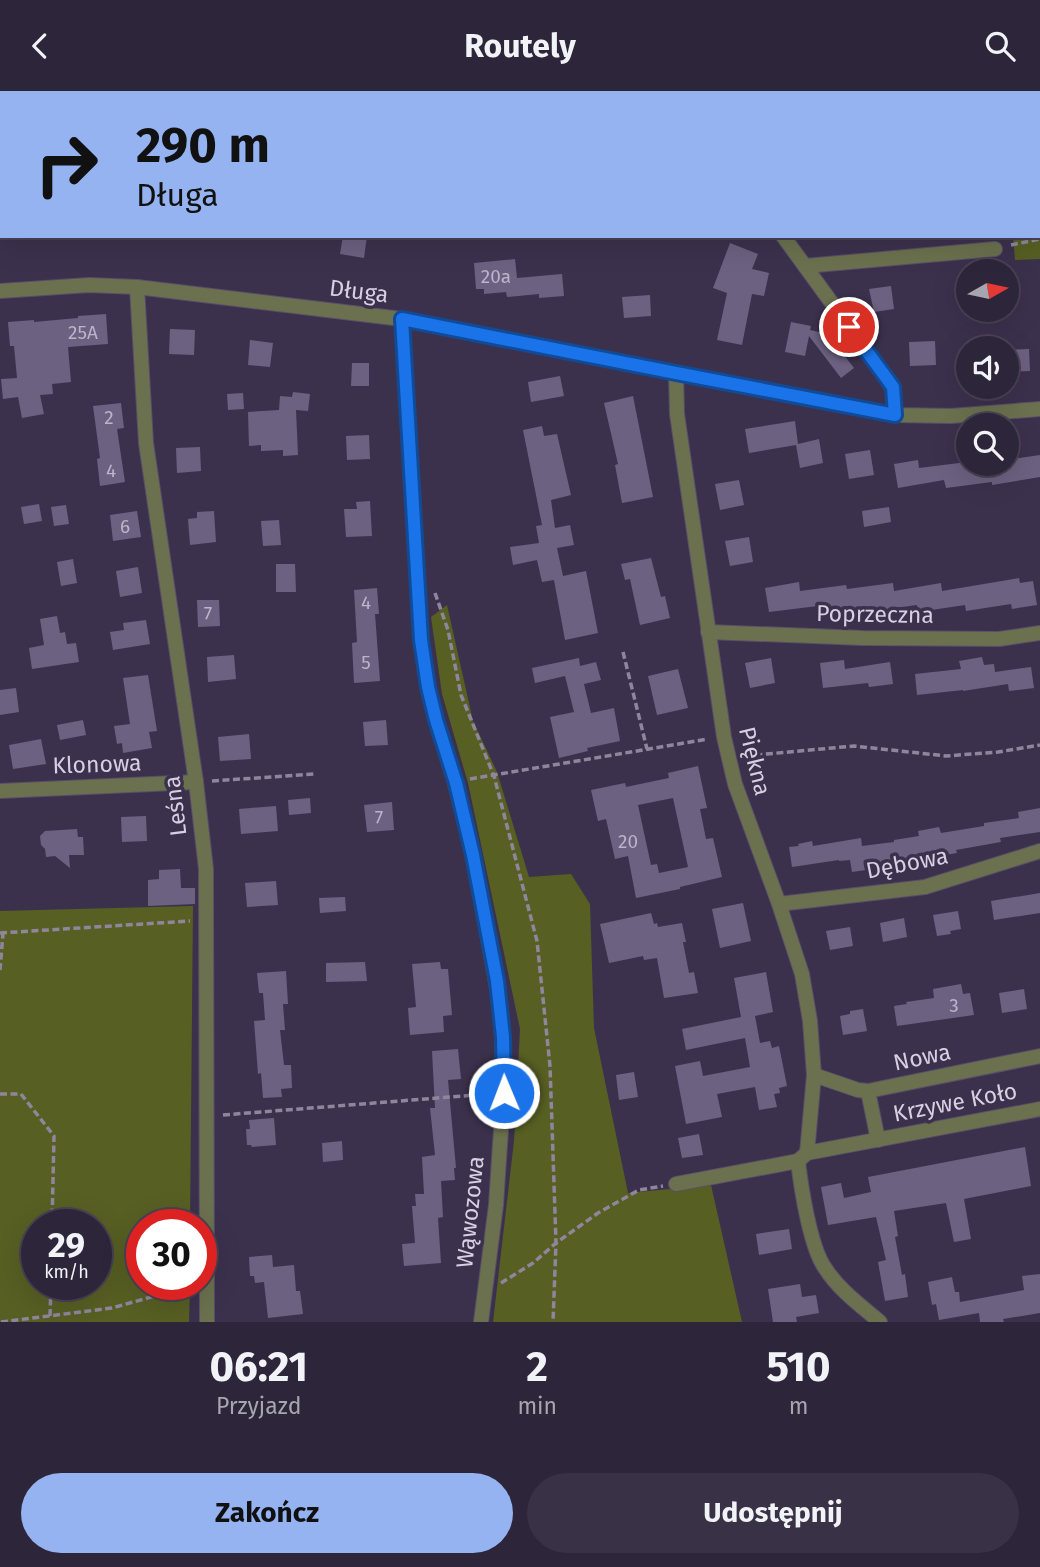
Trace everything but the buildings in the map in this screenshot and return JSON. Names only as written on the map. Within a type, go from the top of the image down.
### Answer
[{"type":"street","points":[[784,238],[893,387],[895,415]]},
{"type":"street","points":[[805,266],[995,249]]},
{"type":"street","name":"Długa","points":[[0,291],[89,285],[137,287],[402,319],[895,415],[951,416],[1040,409]]},
{"type":"street","name":"Leśna","points":[[137,287],[146,443],[196,782],[206,869],[207,1322]]},
{"type":"street","name":"Wąwozowa","points":[[402,319],[421,640],[428,687],[456,783],[473,855],[497,981],[503,1037],[504,1093],[496,1205],[481,1322]]},
{"type":"street","name":"Piękna","points":[[676,373],[677,414],[724,737],[735,784],[802,974],[810,1021],[814,1075],[803,1157]]},
{"type":"street","name":"Poprzeczna","points":[[708,632],[985,639],[1040,633]]},
{"type":"street","name":"Klonowa","points":[[0,791],[196,782]]},
{"type":"street","name":"Dębowa","points":[[779,904],[925,887],[1040,851]]},
{"type":"street","name":"Nowa","points":[[814,1075],[868,1091],[1040,1056]]},
{"type":"street","name":"Krzywe Koło","points":[[868,1091],[878,1140]]},
{"type":"street","name":"Krzywe Koło","points":[[676,1184],[878,1140],[1040,1109]]},
{"type":"street","points":[[803,1157],[800,1184],[812,1236],[823,1266],[844,1292],[880,1322]]},
{"type":"path","points":[[995,249],[1040,239]]},
{"type":"path","points":[[416,578],[431,583],[448,630],[461,695],[494,776],[537,941],[551,1066],[556,1243],[553,1322]]},
{"type":"path","points":[[623,652],[647,749]]},
{"type":"path","points":[[467,779],[724,737]]},
{"type":"path","points":[[729,758],[853,746],[946,756],[1040,745]]},
{"type":"path","points":[[196,782],[315,774]]},
{"type":"path","points":[[0,970],[2,933],[207,920]]},
{"type":"path","points":[[207,1116],[504,1093]]},
{"type":"path","points":[[0,1094],[21,1094],[54,1136],[52,1209]]},
{"type":"path","points":[[497,1285],[533,1263],[598,1213],[639,1190],[676,1184]]},
{"type":"path","points":[[50,1316],[51,1300]]},
{"type":"path","points":[[1,1322],[111,1308],[141,1300]]},
{"type":"green space","points":[[1013,238],[1040,238],[1040,259],[1015,259]]},
{"type":"green space","points":[[447,605],[473,721],[497,772],[529,877],[571,874],[590,904],[594,1028],[628,1193],[711,1185],[742,1322],[493,1322],[514,1141],[520,1029],[468,783],[442,694],[431,617]]},
{"type":"green space","points":[[193,906],[190,1209],[126,1209],[126,1300],[190,1300],[189,1322],[0,1322],[0,911]]},
{"type":"route","points":[[504,1093],[503,1037],[497,981],[473,855],[456,783],[428,687],[421,640],[402,319],[895,415],[893,387],[849,327]]}]
